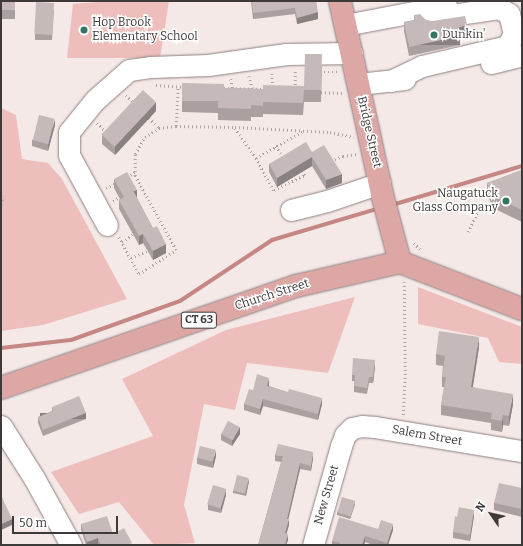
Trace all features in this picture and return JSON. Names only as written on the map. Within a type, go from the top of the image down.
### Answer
[{"type":"main road","name":"Bridge Street","points":[[340,1],[345,25],[350,75],[402,272]]},
{"type":"main road","points":[[402,272],[522,309]]},
{"type":"main road","name":"Church Street","points":[[1,388],[296,286],[402,272]]},
{"type":"street","points":[[345,25],[472,1]]},
{"type":"street","points":[[384,18],[394,24],[499,8],[516,13],[514,34],[507,46],[492,51],[422,66],[391,81]]},
{"type":"street","points":[[107,225],[68,155],[69,132],[99,95],[128,70],[208,65],[295,54],[350,75],[391,81],[484,64],[522,55]]},
{"type":"street","points":[[291,210],[381,188]]},
{"type":"street","points":[[1,426],[34,478],[71,545]]},
{"type":"street","name":"Salem Street","points":[[341,446],[345,436],[352,428],[362,426],[522,451]]},
{"type":"street","name":"New Street","points":[[313,545],[341,446]]},
{"type":"path","points":[[291,90],[295,90],[295,54]]},
{"type":"path","points":[[244,60],[253,88],[253,94]]},
{"type":"path","points":[[176,66],[178,87],[176,126]]},
{"type":"path","points":[[143,68],[154,85],[186,87]]},
{"type":"path","points":[[321,71],[350,75],[339,93],[321,92]]},
{"type":"path","points":[[217,88],[280,89]]},
{"type":"path","points":[[149,118],[159,128]]},
{"type":"path","points":[[107,225],[112,224],[139,274],[176,250],[135,176],[135,154],[146,137],[159,128],[176,126],[303,130],[330,132],[359,138]]},
{"type":"path","points":[[235,127],[256,158],[274,190],[305,175],[303,172]]},
{"type":"path","points":[[256,158],[303,130]]},
{"type":"path","points":[[276,146],[287,162]]},
{"type":"path","points":[[330,162],[343,156],[361,154]]},
{"type":"path","points":[[123,178],[135,172]]},
{"type":"path","points":[[91,196],[118,182]]},
{"type":"path","points":[[1,196],[3,200],[1,205]]},
{"type":"path","points":[[468,232],[478,211],[476,203]]},
{"type":"path","points":[[122,242],[133,234]]},
{"type":"path","points":[[131,258],[147,251]]},
{"type":"path","points":[[402,272],[405,375],[402,432]]},
{"type":"shaded area","points":[[110,1],[169,1],[160,58],[67,58],[73,4]]},
{"type":"shaded area","points":[[1,108],[16,115],[22,159],[48,163],[62,179],[127,299],[43,325],[1,331]]},
{"type":"shaded area","points":[[418,287],[522,327],[522,364],[499,362],[488,338],[418,324]]},
{"type":"shaded area","points":[[355,297],[328,373],[247,363],[235,410],[204,404],[184,505],[195,543],[154,545],[119,502],[79,514],[51,472],[153,436],[122,379],[226,330]]},
{"type":"building","points":[[1,1],[15,1],[15,10],[1,10]]},
{"type":"building","points":[[252,1],[316,1],[318,12],[297,18],[295,8],[253,13]]},
{"type":"building","points":[[36,2],[54,3],[52,35],[34,34]]},
{"type":"building","name":"Dunkin'","points":[[420,14],[426,20],[432,21],[465,16],[467,25],[459,27],[460,36],[409,47],[404,22],[415,20],[414,15]]},
{"type":"building","points":[[305,54],[322,54],[321,90],[304,90],[303,103],[263,102],[263,106],[251,105],[251,109],[218,108],[218,101],[182,101],[182,83],[224,84],[224,88],[263,89],[263,85],[304,86]]},
{"type":"building","points":[[143,90],[156,102],[115,147],[101,135]]},
{"type":"building","points":[[39,115],[55,119],[48,144],[33,140]]},
{"type":"building","points":[[306,142],[312,152],[324,145],[342,174],[326,180],[312,157],[277,178],[269,164]]},
{"type":"building","points":[[522,170],[522,210],[493,196],[487,183]]},
{"type":"building","points":[[127,172],[137,190],[133,191],[153,228],[157,226],[166,244],[153,251],[143,234],[139,236],[119,200],[124,197],[114,179]]},
{"type":"building","points":[[439,331],[479,337],[471,387],[513,394],[509,416],[503,415],[502,421],[491,419],[492,413],[441,405],[446,377],[442,377],[445,356],[436,354]]},
{"type":"building","points":[[353,358],[375,360],[373,377],[369,377],[367,388],[354,386],[355,375],[352,375]]},
{"type":"building","points":[[257,374],[269,378],[267,386],[288,392],[289,389],[322,398],[318,414],[263,399],[260,409],[244,404],[249,389],[253,390]]},
{"type":"building","points":[[79,396],[86,413],[43,430],[38,417],[53,411],[52,407]]},
{"type":"building","points":[[228,421],[240,427],[233,440],[221,434]]},
{"type":"building","points":[[278,444],[313,452],[311,466],[300,463],[287,519],[289,519],[285,533],[288,534],[285,545],[258,545],[283,456],[275,455]]},
{"type":"building","points":[[200,446],[216,450],[213,462],[197,458]]},
{"type":"building","points":[[237,475],[249,478],[245,493],[233,491]]},
{"type":"building","points":[[499,483],[522,488],[522,509],[494,503]]},
{"type":"building","points":[[213,485],[226,489],[221,508],[207,504]]},
{"type":"building","points":[[1,495],[12,519],[1,524]]},
{"type":"building","points":[[342,497],[355,501],[351,516],[337,512]]},
{"type":"building","points":[[459,507],[474,510],[470,535],[453,532],[455,516],[457,517]]},
{"type":"building","points":[[107,516],[113,534],[124,528],[132,543],[128,545],[101,545],[98,538],[87,542],[81,524]]},
{"type":"building","points":[[339,517],[378,529],[381,520],[393,524],[387,543],[365,536],[362,545],[340,545],[340,543],[332,541]]},
{"type":"waterway","points":[[392,205],[522,166]]},
{"type":"waterway","points":[[1,348],[71,340],[180,301],[272,240],[380,208]]},
{"type":"place","name":"Hop Brook Elementary School","points":[[84,30]]},
{"type":"place","name":"Dunkin'","points":[[434,35]]},
{"type":"place","name":"Naugatuck Glass Company","points":[[506,201]]}]
